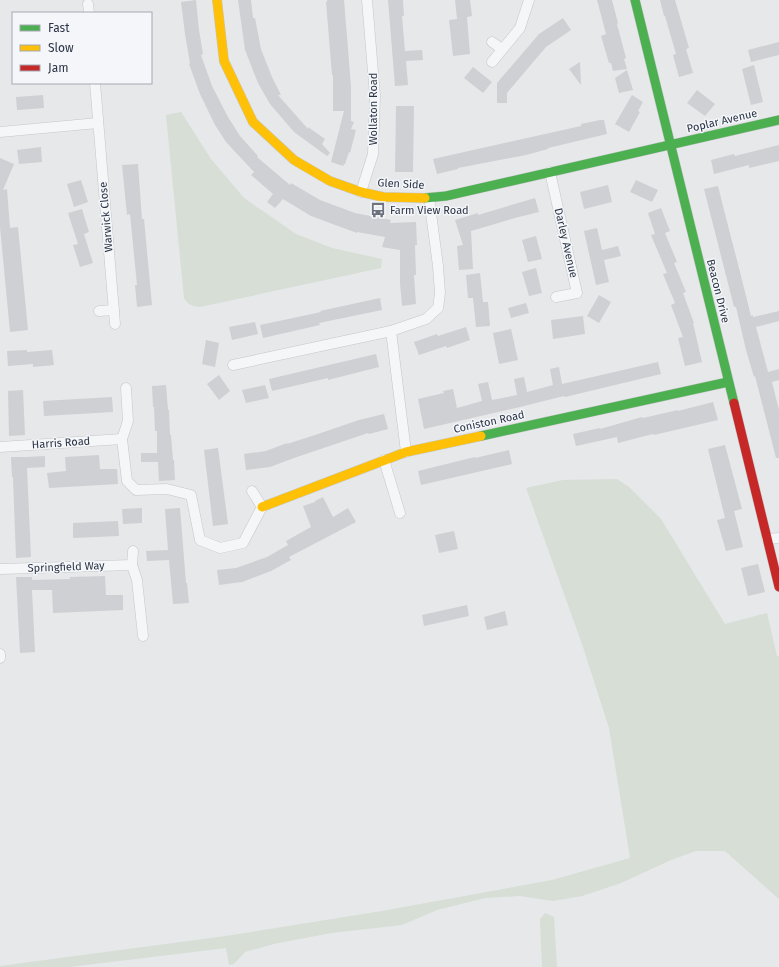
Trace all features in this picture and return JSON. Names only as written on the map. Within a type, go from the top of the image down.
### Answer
[{"type":"street","name":"Glen Side","points":[[217,0],[224,61],[253,122],[294,160],[330,181],[360,192],[383,197],[429,198],[446,196],[670,145]]},
{"type":"street","name":"Wollaton Road","points":[[360,192],[374,147],[375,96],[368,0]]},
{"type":"street","points":[[492,62],[520,28],[529,0]]},
{"type":"street","name":"Beacon Drive","points":[[635,0],[779,587]]},
{"type":"street","points":[[492,42],[502,49]]},
{"type":"street","name":"Warwick Close","points":[[95,84],[115,324]]},
{"type":"street","name":"Poplar Avenue","points":[[670,145],[779,120]]},
{"type":"street","points":[[0,132],[98,123]]},
{"type":"street","name":"Darley Avenue","points":[[550,172],[577,293],[556,297]]},
{"type":"street","points":[[233,365],[391,331],[426,320],[438,308],[440,293],[429,198]]},
{"type":"street","points":[[99,311],[114,310]]},
{"type":"street","points":[[391,331],[406,452]]},
{"type":"street","name":"Coniston Road","points":[[262,507],[406,452],[728,382]]},
{"type":"street","points":[[126,388],[128,421],[122,439],[127,481],[136,490],[167,489],[191,495],[200,540],[220,548],[243,543],[262,507],[252,491]]},
{"type":"street","name":"Harris Road","points":[[0,447],[122,439]]},
{"type":"street","points":[[384,460],[400,513]]},
{"type":"street","points":[[767,539],[779,538]]},
{"type":"street","points":[[132,551],[132,565],[137,580],[143,636]]},
{"type":"street","name":"Springfield Way","points":[[0,569],[132,565]]},
{"type":"shaded area","points":[[181,112],[211,159],[244,198],[296,234],[332,248],[382,259],[381,268],[200,307],[189,304],[184,298],[166,115]]},
{"type":"shaded area","points":[[617,479],[629,487],[661,519],[725,624],[767,613],[777,656],[779,656],[779,899],[725,851],[696,851],[671,860],[621,883],[582,896],[553,901],[520,896],[485,898],[437,910],[402,925],[331,933],[274,944],[245,952],[234,964],[229,965],[226,948],[70,967],[0,967],[226,936],[382,911],[552,880],[630,858],[609,728],[582,644],[526,488],[563,480]]},
{"type":"shaded area","points":[[545,913],[554,917],[557,967],[542,967],[540,919]]},
{"type":"building","points":[[196,0],[203,54],[201,55],[212,86],[240,136],[258,156],[257,157],[290,185],[291,183],[320,200],[355,213],[391,220],[390,223],[416,222],[416,275],[414,275],[416,304],[402,306],[400,250],[382,247],[385,237],[357,233],[311,216],[283,199],[275,208],[267,202],[273,194],[251,175],[254,172],[226,142],[215,125],[200,94],[189,64],[181,2]]},
{"type":"building","points":[[238,0],[251,0],[253,18],[255,18],[261,49],[281,95],[278,95],[308,129],[308,127],[325,139],[322,144],[330,153],[327,156],[294,132],[270,104],[258,83],[245,50]]},
{"type":"building","points":[[327,0],[344,0],[351,86],[351,121],[354,122],[351,129],[356,130],[350,153],[349,152],[343,166],[331,162],[344,111],[333,111],[333,75]]},
{"type":"building","points":[[388,0],[403,0],[404,16],[402,16],[405,51],[422,50],[423,60],[406,61],[408,85],[395,86]]},
{"type":"building","points":[[455,0],[470,0],[472,16],[467,17],[470,54],[453,56],[449,20],[457,19]]},
{"type":"building","points":[[597,0],[612,0],[626,58],[624,59],[627,69],[613,71],[611,63],[609,63],[601,36],[606,34]]},
{"type":"building","points":[[660,0],[675,0],[689,48],[686,49],[693,73],[679,77],[673,55],[676,54]]},
{"type":"building","points":[[563,18],[571,30],[546,47],[507,93],[507,103],[497,103],[497,83],[539,34]]},
{"type":"building","points":[[779,42],[779,55],[751,62],[748,50]]},
{"type":"building","points":[[580,62],[581,85],[569,69]]},
{"type":"building","points":[[754,65],[763,102],[751,105],[742,69]]},
{"type":"building","points":[[473,67],[492,82],[483,93],[464,78]]},
{"type":"building","points":[[627,70],[633,90],[619,93],[615,78]]},
{"type":"building","points":[[697,90],[715,104],[705,116],[687,103]]},
{"type":"building","points":[[43,95],[44,108],[17,110],[16,97]]},
{"type":"building","points":[[632,95],[643,102],[638,111],[640,112],[629,132],[615,124]]},
{"type":"building","points":[[396,106],[414,106],[413,172],[395,172]]},
{"type":"building","points":[[604,120],[607,134],[548,148],[526,155],[458,168],[437,174],[433,159],[581,126],[581,124]]},
{"type":"building","points":[[779,145],[779,161],[749,168],[749,165],[714,174],[711,160],[734,154],[735,156]]},
{"type":"building","points":[[41,147],[42,162],[19,164],[17,150]]},
{"type":"building","points":[[0,158],[14,164],[3,190],[7,189],[10,228],[18,227],[28,330],[10,332],[0,227]]},
{"type":"building","points":[[138,164],[142,219],[144,219],[152,305],[137,307],[135,285],[137,285],[130,214],[127,215],[122,165]]},
{"type":"building","points":[[81,180],[88,202],[74,207],[67,184]]},
{"type":"building","points":[[636,180],[658,190],[652,202],[630,192]]},
{"type":"building","points":[[608,185],[612,202],[584,209],[580,192]]},
{"type":"building","points":[[718,186],[751,316],[753,315],[753,317],[779,311],[779,321],[756,327],[768,372],[779,369],[779,380],[772,382],[779,410],[779,458],[776,458],[755,376],[754,377],[746,350],[736,307],[734,307],[704,189]]},
{"type":"building","points":[[535,198],[539,212],[471,231],[473,269],[459,270],[457,246],[463,245],[455,220],[478,213],[478,215]]},
{"type":"building","points":[[661,208],[670,231],[665,233],[677,262],[674,263],[686,292],[683,293],[694,323],[702,362],[685,366],[678,338],[683,337],[671,305],[675,303],[663,274],[667,273],[651,235],[655,234],[648,213]]},
{"type":"building","points":[[82,209],[89,232],[84,234],[93,263],[80,267],[73,245],[78,244],[68,213]]},
{"type":"building","points":[[597,228],[602,250],[618,246],[621,256],[604,260],[609,282],[596,285],[584,231]]},
{"type":"building","points":[[536,236],[542,259],[528,262],[522,240]]},
{"type":"building","points":[[536,268],[542,293],[529,296],[522,272]]},
{"type":"building","points":[[480,273],[483,302],[488,302],[490,326],[476,327],[473,298],[468,298],[466,275]]},
{"type":"building","points":[[599,295],[611,302],[599,323],[587,316]]},
{"type":"building","points":[[380,298],[382,310],[319,323],[320,325],[263,338],[260,325]]},
{"type":"building","points":[[526,303],[529,313],[511,318],[508,308]]},
{"type":"building","points":[[583,316],[585,334],[553,339],[551,320]]},
{"type":"building","points":[[255,322],[258,334],[232,340],[229,327]]},
{"type":"building","points":[[466,327],[470,340],[419,355],[414,342],[437,334],[438,336]]},
{"type":"building","points":[[511,329],[518,360],[499,364],[493,333]]},
{"type":"building","points":[[206,340],[219,343],[215,367],[202,364]]},
{"type":"building","points":[[27,350],[27,352],[52,350],[54,365],[33,367],[33,364],[8,366],[7,351]]},
{"type":"building","points":[[376,354],[379,367],[328,380],[328,378],[272,391],[269,379]]},
{"type":"building","points":[[658,362],[661,374],[424,429],[418,399],[444,393],[443,391],[453,389],[457,408],[482,401],[478,384],[488,382],[492,400],[517,395],[514,379],[524,377],[527,392],[553,385],[550,369],[559,367],[562,384]]},
{"type":"building","points":[[219,375],[230,391],[219,400],[207,384]]},
{"type":"building","points":[[166,385],[175,480],[159,481],[158,462],[141,462],[141,453],[157,453],[157,431],[155,431],[152,386]]},
{"type":"building","points":[[265,385],[269,398],[246,403],[242,390]]},
{"type":"building","points":[[23,390],[25,435],[9,436],[8,391]]},
{"type":"building","points":[[112,397],[113,412],[44,416],[43,401]]},
{"type":"building","points":[[713,402],[718,420],[618,443],[617,437],[576,446],[573,434]]},
{"type":"building","points":[[384,414],[388,429],[368,433],[270,467],[246,470],[244,454],[266,451],[359,420]]},
{"type":"building","points":[[725,445],[742,509],[734,511],[743,547],[726,551],[717,520],[725,518],[708,449]]},
{"type":"building","points":[[218,448],[228,524],[213,526],[204,450]]},
{"type":"building","points":[[509,450],[512,464],[421,485],[418,471]]},
{"type":"building","points":[[99,455],[100,469],[117,469],[118,484],[49,488],[47,473],[66,471],[65,457]]},
{"type":"building","points":[[45,456],[45,467],[27,468],[31,557],[16,558],[11,457]]},
{"type":"building","points":[[323,497],[333,517],[348,508],[356,522],[289,557],[291,560],[271,571],[242,582],[219,585],[217,570],[236,568],[267,557],[288,545],[286,541],[311,527],[303,506],[315,502]]},
{"type":"building","points":[[142,508],[142,523],[123,524],[122,509]]},
{"type":"building","points":[[180,508],[189,603],[173,604],[169,560],[147,561],[146,551],[168,550],[165,509]]},
{"type":"building","points":[[118,521],[119,536],[73,538],[73,523]]},
{"type":"building","points":[[454,531],[458,549],[439,553],[435,535]]},
{"type":"building","points":[[758,564],[765,592],[748,596],[741,568]]},
{"type":"building","points":[[105,576],[106,595],[123,595],[123,610],[53,613],[52,590],[32,590],[35,652],[20,653],[16,577],[32,577],[32,580]]},
{"type":"building","points":[[467,605],[469,616],[424,626],[422,615]]},
{"type":"building","points":[[505,611],[508,625],[487,630],[484,617]]},
{"type":"traffic: fast","points":[[635,0],[734,403]]},
{"type":"traffic: fast","points":[[425,198],[446,196],[779,120]]},
{"type":"traffic: fast","points":[[481,436],[728,382]]},
{"type":"traffic: slow","points":[[217,0],[224,61],[253,122],[294,160],[330,181],[361,192],[383,197],[425,198]]},
{"type":"traffic: slow","points":[[262,507],[406,452],[481,436]]},
{"type":"traffic: jam","points":[[734,403],[779,587]]},
{"type":"place","name":"Farm View Road","points":[[378,210]]}]
